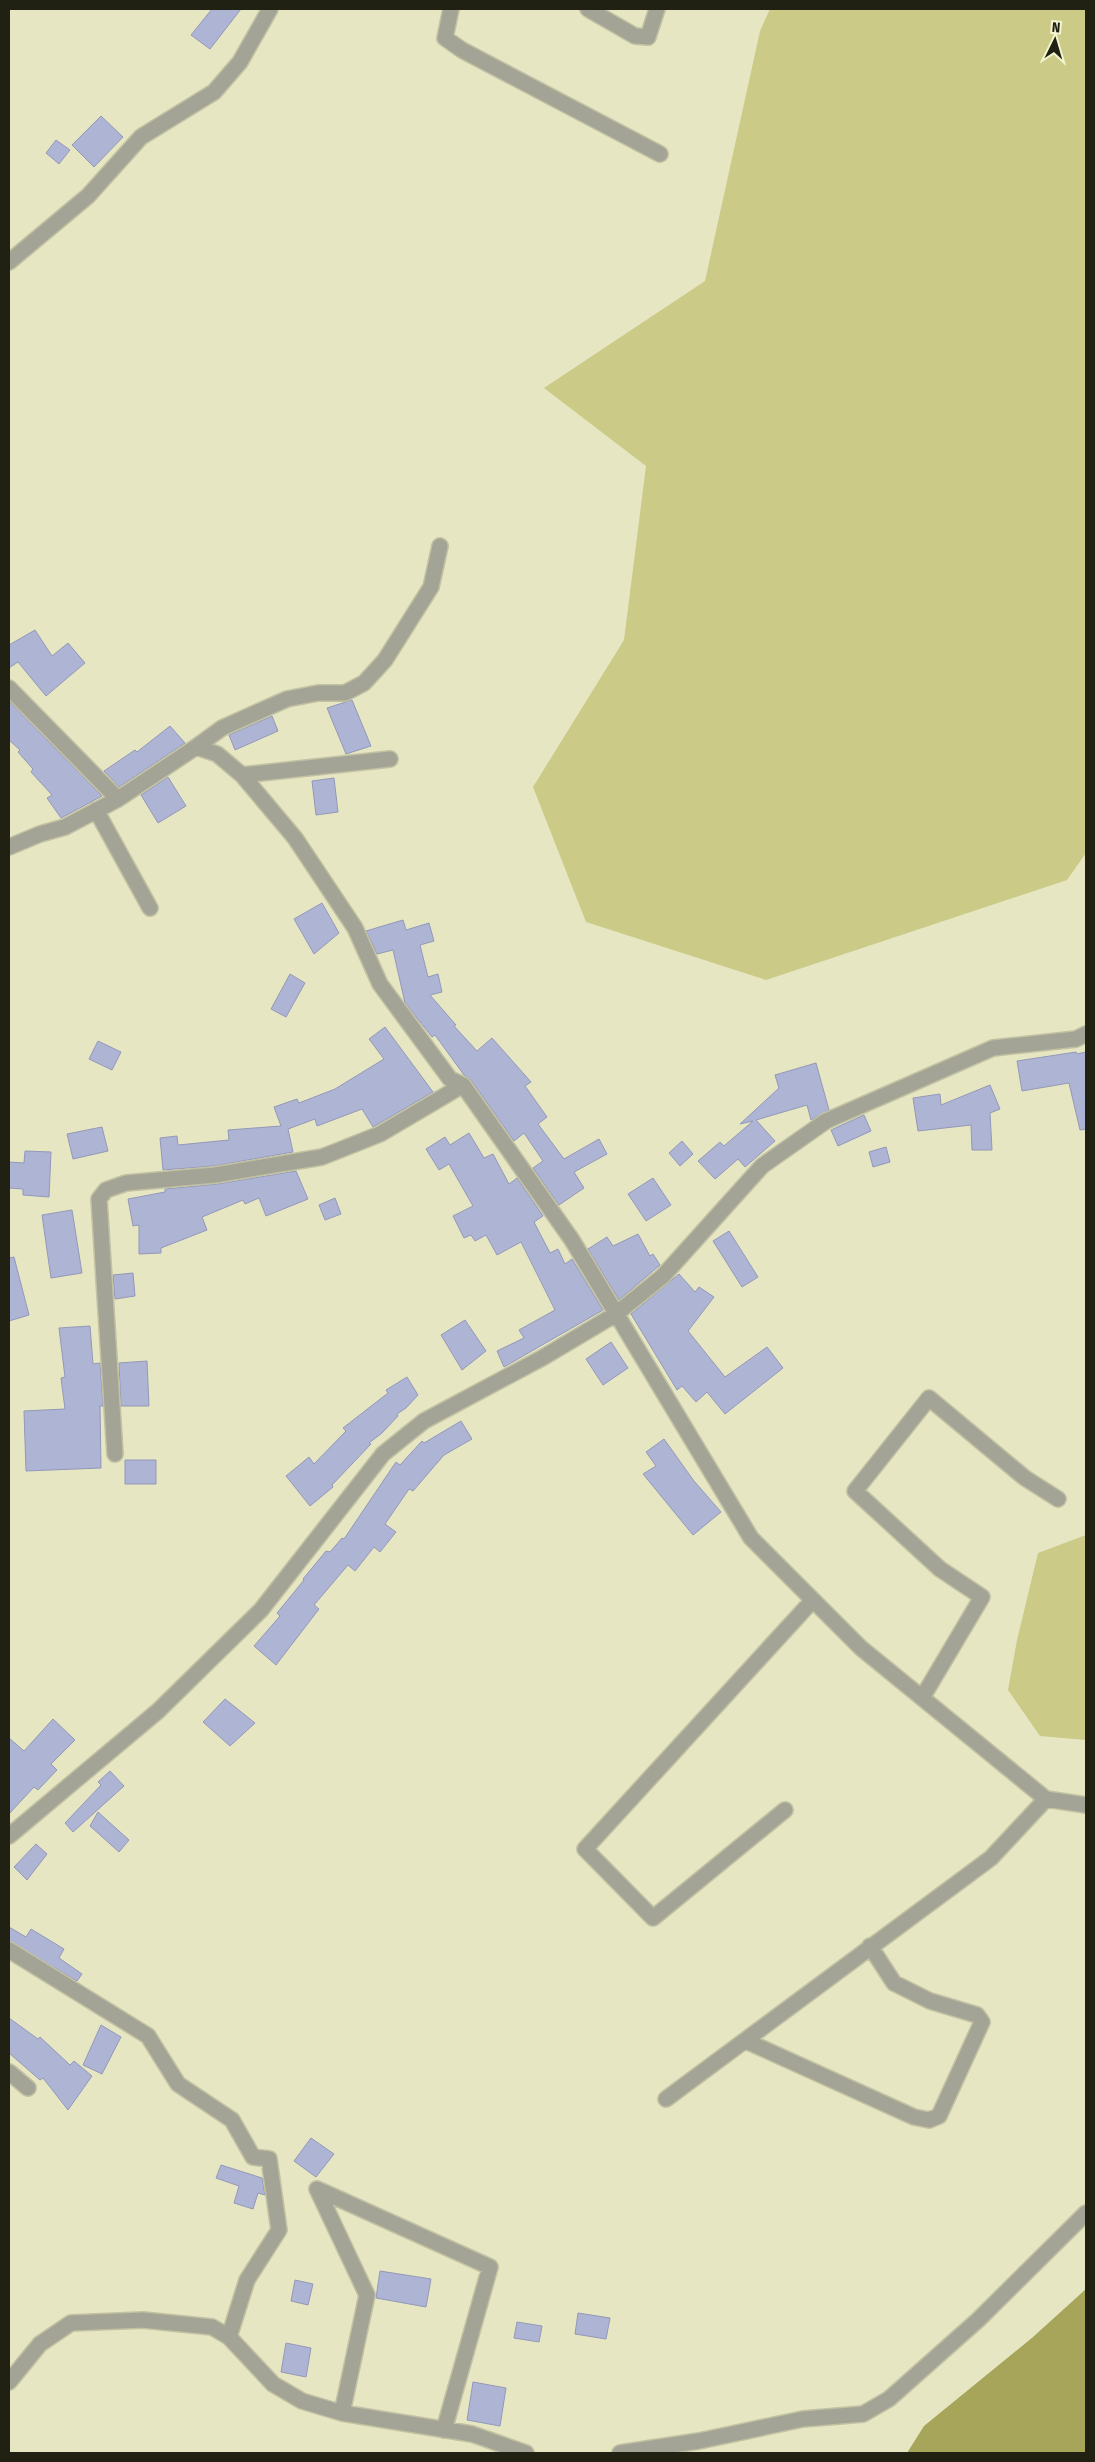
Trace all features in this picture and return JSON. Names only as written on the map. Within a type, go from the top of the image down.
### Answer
[{"type":"street","points":[[9,262],[88,196],[141,137],[214,92],[240,62],[270,9]]},
{"type":"street","points":[[451,9],[445,38],[462,50],[660,154]]},
{"type":"street","points":[[588,9],[635,36],[648,37],[657,9]]},
{"type":"street","points":[[9,847],[40,834],[65,827],[118,799],[196,748],[222,728],[287,698],[318,693],[345,693],[364,683],[385,660],[431,587],[440,546]]},
{"type":"street","points":[[9,688],[118,799]]},
{"type":"street","points":[[196,748],[217,754],[242,775],[295,838],[355,928],[380,984],[450,1079],[463,1086],[572,1240],[751,1538],[861,1648],[1046,1799],[1086,1805]]},
{"type":"street","points":[[242,775],[390,759]]},
{"type":"street","points":[[96,810],[150,908]]},
{"type":"street","points":[[9,1836],[158,1710],[261,1610],[383,1454],[424,1420],[542,1358],[616,1314],[663,1276],[762,1166],[826,1121],[993,1048],[1076,1039],[1086,1034]]},
{"type":"street","points":[[115,1454],[99,1199],[106,1190],[126,1183],[215,1175],[322,1157],[380,1134],[463,1086]]},
{"type":"street","points":[[922,1698],[982,1597],[940,1569],[855,1491],[929,1398],[1025,1478],[1058,1499]]},
{"type":"street","points":[[785,1810],[653,1918],[585,1849],[813,1600]]},
{"type":"street","points":[[666,2099],[991,1858],[1046,1799]]},
{"type":"street","points":[[746,2041],[914,2117],[929,2120],[940,2116],[982,2022],[977,2014],[930,2001],[894,1983],[870,1946]]},
{"type":"street","points":[[9,1950],[148,2036],[178,2084],[232,2120],[253,2157],[269,2159],[279,2230],[247,2280],[229,2337]]},
{"type":"street","points":[[9,2072],[28,2088]]},
{"type":"street","points":[[342,2414],[367,2296],[317,2189],[490,2267],[444,2430]]},
{"type":"street","points":[[620,2453],[700,2447],[803,2419],[863,2414],[889,2399],[978,2320],[1086,2213]]},
{"type":"street","points":[[9,2382],[40,2344],[71,2322],[143,2320],[212,2327],[229,2337],[273,2384],[302,2401],[342,2414],[472,2434],[526,2453]]},
{"type":"shaded area","points":[[770,9],[1086,9],[1086,853],[1067,880],[766,980],[586,922],[533,787],[624,640],[646,466],[544,388],[705,281],[760,31]]},
{"type":"shaded area","points":[[1086,1535],[1086,1740],[1040,1736],[1008,1690],[1017,1640],[1038,1553]]},
{"type":"shaded area","points":[[1086,2289],[1086,2453],[907,2453],[924,2426],[1033,2337]]},
{"type":"building","points":[[212,9],[241,9],[210,49],[191,35]]},
{"type":"building","points":[[101,116],[123,137],[94,167],[72,145]]},
{"type":"building","points":[[56,140],[70,150],[59,164],[46,153]]},
{"type":"building","points":[[35,630],[52,656],[68,643],[85,663],[46,696],[18,662],[9,668],[9,645]]},
{"type":"building","points":[[352,700],[371,746],[346,754],[327,708]]},
{"type":"building","points":[[9,701],[102,796],[61,818],[47,798],[52,795],[31,772],[33,769],[18,752],[20,750],[9,740]]},
{"type":"building","points":[[272,716],[278,731],[235,750],[229,735]]},
{"type":"building","points":[[170,726],[185,743],[119,787],[104,771],[135,750],[137,752]]},
{"type":"building","points":[[168,777],[186,806],[158,823],[141,795]]},
{"type":"building","points":[[334,778],[338,812],[316,815],[312,781]]},
{"type":"building","points":[[322,903],[339,933],[314,954],[294,919]]},
{"type":"building","points":[[403,920],[406,930],[429,923],[434,941],[420,945],[428,977],[438,974],[442,992],[430,995],[456,1025],[454,1026],[477,1051],[492,1038],[531,1082],[525,1086],[547,1117],[538,1124],[564,1159],[599,1139],[607,1154],[574,1172],[584,1188],[559,1205],[533,1168],[543,1161],[524,1133],[514,1141],[471,1080],[464,1075],[435,1035],[432,1037],[405,1003],[393,950],[377,954],[366,931]]},
{"type":"building","points":[[290,974],[305,983],[286,1017],[271,1009]]},
{"type":"building","points":[[385,1027],[433,1092],[373,1127],[362,1109],[317,1126],[315,1119],[288,1129],[293,1152],[214,1166],[163,1170],[160,1138],[177,1136],[178,1145],[229,1140],[228,1130],[281,1126],[274,1107],[297,1099],[299,1103],[335,1089],[384,1059],[369,1039]]},
{"type":"building","points":[[98,1041],[121,1052],[112,1070],[89,1059]]},
{"type":"building","points":[[1076,1052],[1077,1054],[1086,1052],[1086,1129],[1080,1130],[1069,1083],[1022,1091],[1017,1061]]},
{"type":"building","points":[[816,1063],[829,1110],[811,1120],[807,1105],[756,1120],[775,1141],[745,1167],[738,1159],[715,1179],[698,1161],[720,1142],[724,1146],[753,1121],[740,1124],[779,1088],[775,1075]]},
{"type":"building","points":[[990,1085],[1000,1109],[990,1113],[992,1150],[972,1150],[971,1125],[918,1131],[913,1098],[940,1094],[941,1105]]},
{"type":"building","points":[[864,1115],[871,1131],[838,1146],[831,1130]]},
{"type":"building","points":[[102,1127],[108,1151],[73,1159],[67,1134]]},
{"type":"building","points":[[469,1133],[484,1158],[493,1154],[509,1184],[517,1178],[543,1216],[534,1222],[550,1253],[558,1249],[565,1264],[572,1259],[603,1310],[504,1367],[497,1351],[524,1338],[519,1330],[555,1310],[521,1242],[497,1255],[486,1235],[475,1241],[471,1235],[464,1238],[453,1216],[473,1206],[449,1164],[439,1170],[426,1149],[445,1137],[450,1145]]},
{"type":"building","points":[[682,1141],[693,1154],[680,1166],[669,1153]]},
{"type":"building","points":[[886,1147],[890,1162],[873,1167],[869,1152]]},
{"type":"building","points":[[25,1151],[51,1152],[49,1197],[23,1195],[23,1189],[9,1188],[9,1162],[24,1163]]},
{"type":"building","points":[[296,1171],[308,1199],[266,1216],[259,1198],[245,1204],[243,1200],[202,1217],[207,1230],[161,1248],[161,1253],[139,1254],[139,1225],[133,1226],[128,1199],[165,1192],[165,1189],[217,1184]]},
{"type":"building","points":[[653,1178],[671,1205],[646,1221],[628,1194]]},
{"type":"building","points":[[335,1198],[341,1214],[325,1220],[319,1205]]},
{"type":"building","points":[[72,1210],[82,1273],[51,1278],[42,1215]]},
{"type":"building","points":[[729,1231],[758,1277],[742,1287],[713,1241]]},
{"type":"building","points":[[638,1234],[650,1256],[653,1254],[660,1265],[619,1300],[588,1249],[607,1237],[613,1246]]},
{"type":"building","points":[[14,1257],[29,1315],[9,1321],[9,1258]]},
{"type":"building","points":[[133,1273],[135,1296],[115,1299],[113,1275]]},
{"type":"building","points":[[679,1274],[695,1292],[699,1287],[714,1297],[688,1331],[725,1377],[767,1347],[783,1368],[725,1414],[707,1392],[696,1402],[682,1386],[677,1390],[631,1314]]},
{"type":"building","points":[[465,1320],[486,1351],[462,1370],[441,1335]]},
{"type":"building","points":[[90,1326],[93,1364],[100,1363],[103,1406],[100,1406],[101,1468],[26,1471],[24,1411],[65,1409],[61,1378],[65,1377],[59,1328]]},
{"type":"building","points":[[611,1342],[628,1368],[603,1385],[586,1359]]},
{"type":"building","points":[[147,1361],[149,1406],[121,1406],[119,1363]]},
{"type":"building","points":[[407,1377],[418,1395],[406,1408],[397,1414],[398,1416],[382,1433],[369,1443],[371,1444],[332,1485],[333,1487],[310,1506],[286,1476],[309,1457],[314,1464],[346,1431],[343,1428],[388,1393],[386,1390]]},
{"type":"building","points":[[461,1421],[472,1439],[444,1455],[413,1491],[409,1489],[385,1524],[396,1532],[380,1552],[374,1547],[355,1571],[348,1565],[314,1605],[319,1609],[276,1665],[254,1646],[280,1616],[277,1613],[326,1551],[330,1552],[342,1538],[344,1539],[396,1462],[400,1465],[422,1441],[424,1443]]},
{"type":"building","points":[[664,1439],[694,1481],[721,1512],[693,1535],[643,1474],[656,1466],[646,1452]]},
{"type":"building","points":[[125,1460],[156,1460],[156,1484],[125,1484]]},
{"type":"building","points":[[225,1699],[255,1723],[230,1746],[203,1722]]},
{"type":"building","points":[[53,1719],[75,1740],[51,1764],[57,1770],[38,1790],[34,1787],[9,1814],[9,1738],[24,1751]]},
{"type":"building","points":[[110,1771],[124,1786],[73,1832],[65,1823],[101,1785],[98,1782]]},
{"type":"building","points":[[98,1812],[129,1840],[119,1852],[90,1826]]},
{"type":"building","points":[[36,1844],[47,1854],[27,1880],[14,1867]]},
{"type":"building","points":[[9,1927],[26,1937],[31,1929],[64,1949],[59,1958],[82,1974],[77,1981],[9,1941]]},
{"type":"building","points":[[9,2018],[38,2039],[40,2037],[70,2065],[74,2061],[92,2076],[68,2110],[43,2078],[40,2080],[9,2053]]},
{"type":"building","points":[[101,2025],[121,2037],[102,2074],[83,2065]]},
{"type":"building","points":[[311,2138],[334,2154],[316,2177],[294,2161]]},
{"type":"building","points":[[221,2165],[262,2178],[265,2195],[258,2193],[253,2209],[234,2203],[239,2186],[216,2178]]},
{"type":"building","points":[[380,2271],[431,2279],[426,2307],[376,2298]]},
{"type":"building","points":[[295,2280],[313,2284],[308,2305],[291,2301]]},
{"type":"building","points":[[578,2313],[610,2318],[606,2339],[575,2334]]},
{"type":"building","points":[[517,2322],[542,2326],[539,2342],[514,2338]]},
{"type":"building","points":[[286,2343],[311,2348],[306,2377],[281,2372]]},
{"type":"building","points":[[473,2382],[506,2388],[500,2426],[467,2420]]}]
